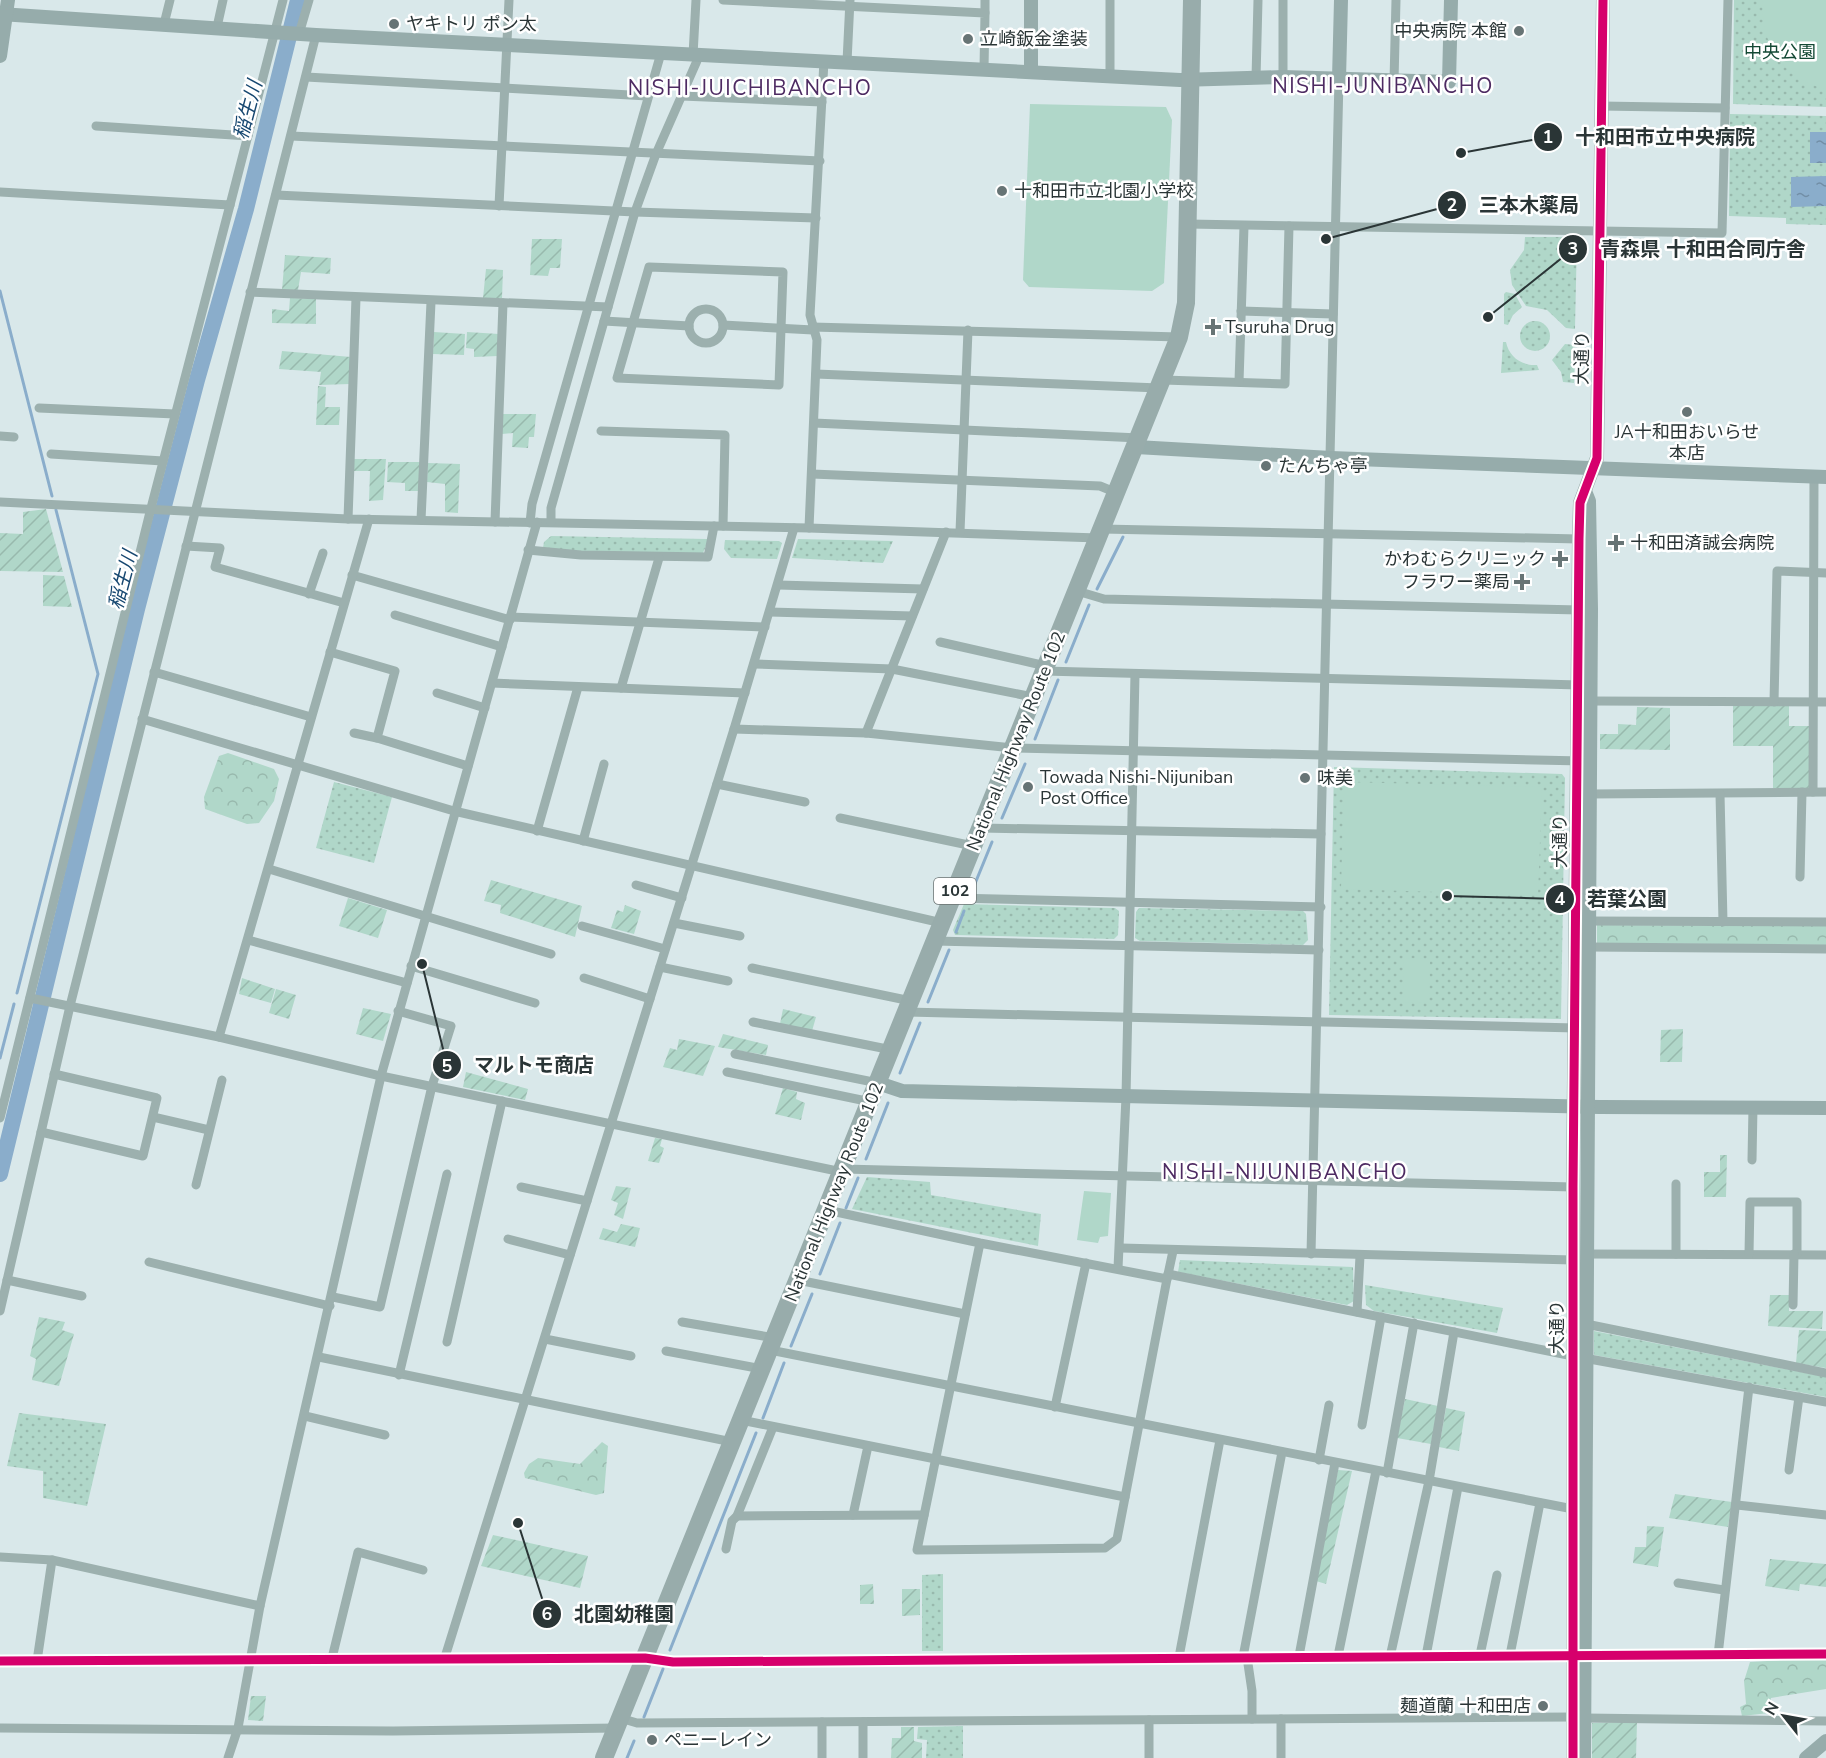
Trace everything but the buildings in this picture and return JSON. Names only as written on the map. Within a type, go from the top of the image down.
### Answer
[{"type":"highway","name":"National Highway Route 102","points":[[604,1758],[1179,337],[1186,303],[1192,0]]},
{"type":"street","points":[[0,56],[3,15],[8,0]]},
{"type":"street","points":[[164,24],[170,0]]},
{"type":"street","points":[[217,27],[223,0]]},
{"type":"street","points":[[0,1118],[33,999],[175,414],[248,136],[278,33],[283,0]]},
{"type":"street","points":[[298,34],[309,0]]},
{"type":"street","points":[[499,206],[509,0]]},
{"type":"street","points":[[551,522],[551,508],[635,213],[696,55],[696,0]]},
{"type":"street","points":[[723,0],[850,3],[985,13]]},
{"type":"street","points":[[984,69],[985,0]]},
{"type":"street","points":[[1031,0],[1031,71]]},
{"type":"street","points":[[1110,0],[1110,76]]},
{"type":"street","points":[[1257,78],[1258,0]]},
{"type":"street","points":[[1283,0],[1283,77]]},
{"type":"street","points":[[1311,1254],[1341,0]]},
{"type":"street","points":[[1394,81],[1396,0]]},
{"type":"street","points":[[3,15],[217,27],[278,33],[1110,76],[1283,77],[1449,82],[1451,0]]},
{"type":"street","name":"大通り","points":[[1579,1654],[1573,1509],[1579,1357],[1586,1324],[1573,1187],[1581,1107],[1576,1028],[1583,761],[1579,685],[1579,539],[1580,503],[1597,458],[1603,0]]},
{"type":"street","points":[[1188,224],[1722,233],[1728,0]]},
{"type":"street","points":[[846,62],[850,3]]},
{"type":"street","points":[[0,1311],[69,1006],[316,35]]},
{"type":"street","points":[[228,1758],[238,1728],[260,1606],[332,1301],[381,1076],[510,619],[528,550],[533,522],[532,504],[661,53]]},
{"type":"street","points":[[809,528],[817,340],[810,315],[824,61]]},
{"type":"street","points":[[306,78],[648,96]]},
{"type":"street","points":[[682,96],[822,102]]},
{"type":"street","points":[[1601,105],[1725,108]]},
{"type":"street","points":[[96,126],[248,136]]},
{"type":"street","points":[[291,136],[632,154],[820,160]]},
{"type":"street","points":[[0,192],[230,205]]},
{"type":"street","points":[[276,195],[635,213],[816,218]]},
{"type":"street","points":[[1239,382],[1244,226]]},
{"type":"street","points":[[816,374],[966,380],[1285,384],[1289,226]]},
{"type":"street","points":[[649,267],[783,272],[779,385],[617,378],[633,322],[649,267]]},
{"type":"street","points":[[250,292],[431,302],[608,308]]},
{"type":"street","points":[[348,519],[356,297]]},
{"type":"street","points":[[421,520],[431,302]]},
{"type":"street","points":[[495,522],[503,303]]},
{"type":"street","points":[[703,309],[719,314],[723,325],[720,335],[706,343],[692,336],[689,326],[693,315],[703,309]]},
{"type":"street","points":[[1241,310],[1334,314]]},
{"type":"street","points":[[604,321],[689,326]]},
{"type":"street","points":[[723,325],[781,329],[968,330],[1179,337]]},
{"type":"street","points":[[960,532],[968,330]]},
{"type":"street","points":[[39,408],[175,414]]},
{"type":"street","points":[[814,423],[1138,442],[1331,458],[1592,470],[1820,476],[1814,572],[1813,792]]},
{"type":"street","points":[[528,550],[659,558],[708,557],[718,526],[725,435],[601,430]]},
{"type":"street","points":[[0,436],[14,437]]},
{"type":"street","points":[[51,454],[163,461]]},
{"type":"street","points":[[812,474],[1100,486],[1117,493]]},
{"type":"street","name":"大通り","points":[[1584,1758],[1579,1718],[1579,1357],[1581,1107],[1589,921],[1591,794],[1583,761],[1591,701],[1591,538],[1589,501],[1585,491]]},
{"type":"street","points":[[0,502],[348,519],[945,532],[1328,533],[1579,539]]},
{"type":"street","points":[[219,1037],[369,519]]},
{"type":"street","points":[[445,1657],[682,898],[794,528]]},
{"type":"street","points":[[866,733],[945,532]]},
{"type":"street","points":[[186,546],[220,548],[215,567],[344,603]]},
{"type":"street","points":[[309,594],[322,553]]},
{"type":"street","points":[[621,688],[659,558]]},
{"type":"street","points":[[1774,702],[1777,571],[1826,573]]},
{"type":"street","points":[[352,575],[510,619],[765,627]]},
{"type":"street","points":[[778,585],[923,589]]},
{"type":"street","points":[[1077,591],[1104,599],[1580,610]]},
{"type":"street","points":[[770,612],[912,616]]},
{"type":"street","points":[[395,615],[502,647]]},
{"type":"street","points":[[940,642],[1045,668],[1135,674],[1579,685]]},
{"type":"street","points":[[330,652],[395,671],[377,738]]},
{"type":"street","points":[[754,664],[892,669],[1034,697]]},
{"type":"street","points":[[154,672],[311,717]]},
{"type":"street","points":[[1118,1269],[1124,1176],[1135,674]]},
{"type":"street","points":[[492,683],[745,693]]},
{"type":"street","points":[[537,831],[578,687]]},
{"type":"street","points":[[437,693],[485,708]]},
{"type":"street","points":[[1591,701],[1826,702]]},
{"type":"street","points":[[142,719],[454,811],[942,923]]},
{"type":"street","points":[[734,729],[866,733],[1013,748],[1583,761]]},
{"type":"street","points":[[354,733],[468,765]]},
{"type":"street","points":[[583,842],[604,764]]},
{"type":"street","points":[[717,784],[805,802]]},
{"type":"street","points":[[1800,878],[1802,792]]},
{"type":"street","points":[[1591,794],[1826,792]]},
{"type":"street","points":[[1720,794],[1723,922]]},
{"type":"street","points":[[840,818],[974,846]]},
{"type":"street","points":[[981,828],[1322,834]]},
{"type":"street","points":[[269,869],[425,914],[551,954]]},
{"type":"street","points":[[636,885],[682,898]]},
{"type":"street","points":[[952,898],[1321,907]]},
{"type":"street","points":[[1589,921],[1826,922]]},
{"type":"street","points":[[674,923],[740,936]]},
{"type":"street","points":[[582,926],[665,949]]},
{"type":"street","points":[[248,940],[407,982]]},
{"type":"street","points":[[935,941],[1319,950]]},
{"type":"street","points":[[1588,947],[1826,949]]},
{"type":"street","points":[[411,966],[535,1003]]},
{"type":"street","points":[[660,967],[728,981]]},
{"type":"street","points":[[752,968],[909,1006],[1127,1017],[1576,1028]]},
{"type":"street","points":[[584,978],[650,999]]},
{"type":"street","points":[[33,999],[219,1037],[381,1076],[843,1171],[1314,1179],[1573,1187]]},
{"type":"street","points":[[149,1262],[332,1301],[380,1307],[432,1086],[451,1026],[398,1011]]},
{"type":"street","points":[[753,1022],[892,1050]]},
{"type":"street","points":[[735,1054],[878,1083],[902,1091],[1581,1107],[1826,1108]]},
{"type":"street","points":[[727,1072],[871,1102]]},
{"type":"street","points":[[41,1132],[143,1156],[158,1098],[54,1074]]},
{"type":"street","points":[[196,1185],[222,1080]]},
{"type":"street","points":[[447,1342],[502,1101]]},
{"type":"street","points":[[1752,1160],[1753,1107]]},
{"type":"street","points":[[153,1117],[209,1130]]},
{"type":"street","points":[[399,1375],[447,1174]]},
{"type":"street","points":[[1676,1184],[1676,1254]]},
{"type":"street","points":[[521,1186],[586,1201]]},
{"type":"street","points":[[1749,1254],[1750,1202],[1797,1203],[1793,1305]]},
{"type":"street","points":[[827,1210],[980,1243],[1168,1276],[1579,1357],[1826,1402]]},
{"type":"street","points":[[508,1239],[570,1255]]},
{"type":"street","points":[[980,1243],[916,1550],[1105,1548],[1117,1539],[1173,1251]]},
{"type":"street","points":[[1121,1248],[1360,1256],[1826,1255]]},
{"type":"street","points":[[1357,1312],[1360,1256]]},
{"type":"street","points":[[1056,1407],[1086,1263]]},
{"type":"street","points":[[798,1280],[965,1314]]},
{"type":"street","points":[[7,1281],[82,1296]]},
{"type":"street","points":[[1362,1425],[1381,1317]]},
{"type":"street","points":[[682,1322],[951,1386],[1573,1509]]},
{"type":"street","points":[[1387,1473],[1414,1323]]},
{"type":"street","points":[[1586,1324],[1826,1373]]},
{"type":"street","points":[[1390,1656],[1430,1481],[1454,1332]]},
{"type":"street","points":[[545,1339],[631,1356]]},
{"type":"street","points":[[666,1351],[762,1369]]},
{"type":"street","points":[[319,1357],[732,1442]]},
{"type":"street","points":[[1718,1655],[1749,1387]]},
{"type":"street","points":[[1789,1470],[1799,1397]]},
{"type":"street","points":[[1319,1460],[1329,1405]]},
{"type":"street","points":[[305,1416],[385,1435]]},
{"type":"street","points":[[741,1420],[1125,1497]]},
{"type":"street","points":[[726,1549],[732,1521],[737,1516],[773,1427]]},
{"type":"street","points":[[1179,1657],[1220,1440]]},
{"type":"street","points":[[853,1515],[868,1446]]},
{"type":"street","points":[[1252,1719],[1252,1691],[1245,1657],[1282,1452]]},
{"type":"street","points":[[1299,1656],[1335,1463]]},
{"type":"street","points":[[1338,1656],[1376,1471]]},
{"type":"street","points":[[1426,1656],[1458,1487]]},
{"type":"street","points":[[1510,1655],[1540,1503]]},
{"type":"street","points":[[1737,1505],[1826,1515]]},
{"type":"street","points":[[737,1516],[924,1515]]},
{"type":"street","points":[[332,1658],[358,1552],[423,1570]]},
{"type":"street","points":[[0,1557],[52,1560],[260,1606]]},
{"type":"street","points":[[37,1661],[52,1560]]},
{"type":"street","points":[[1480,1655],[1497,1575]]},
{"type":"street","points":[[1678,1583],[1724,1590]]},
{"type":"street","points":[[0,1661],[445,1657],[645,1658],[673,1662],[1826,1654]]},
{"type":"street","points":[[0,1728],[238,1728],[393,1731],[618,1723],[1579,1718],[1826,1721]]},
{"type":"street","name":"大通り","points":[[1573,1758],[1579,1718]]},
{"type":"street","points":[[1281,1719],[1281,1758]]},
{"type":"street","points":[[1149,1720],[1149,1758]]},
{"type":"street","points":[[822,1722],[822,1758]]},
{"type":"street","points":[[863,1722],[863,1758]]},
{"type":"street","points":[[1806,1758],[1826,1741]]},
{"type":"green space","name":"中央公園","points":[[1734,0],[1826,0],[1826,107],[1733,104]]},
{"type":"green space","points":[[1763,0],[1826,0],[1826,89],[1797,77],[1777,57],[1765,30]]},
{"type":"green space","points":[[1030,104],[1166,107],[1172,120],[1164,283],[1152,291],[1029,287],[1023,280]]},
{"type":"green space","points":[[1730,114],[1826,116],[1826,225],[1786,224],[1786,218],[1729,216]]},
{"type":"green space","points":[[1525,237],[1577,237],[1575,329],[1566,328],[1547,310],[1526,306],[1512,285],[1510,270],[1524,250]]},
{"type":"green space","points":[[532,239],[562,239],[560,268],[550,268],[548,276],[530,275]]},
{"type":"green space","points":[[285,255],[331,258],[330,274],[301,272],[298,290],[282,290]]},
{"type":"green space","points":[[486,269],[503,270],[502,298],[483,298]]},
{"type":"green space","points":[[1506,292],[1515,294],[1522,307],[1513,315],[1508,325],[1504,324],[1504,294]]},
{"type":"green space","points":[[290,298],[316,299],[316,324],[272,323],[272,309],[289,311]]},
{"type":"green space","points":[[1535,321],[1546,325],[1550,336],[1546,347],[1535,351],[1524,347],[1520,336],[1524,325]]},
{"type":"green space","points":[[434,332],[465,334],[464,355],[433,354]]},
{"type":"green space","points":[[467,332],[499,334],[498,356],[474,357],[474,349],[466,348]]},
{"type":"green space","points":[[1503,342],[1506,342],[1510,352],[1517,360],[1537,365],[1539,370],[1501,373]]},
{"type":"green space","points":[[1565,344],[1575,345],[1574,383],[1563,382],[1561,372],[1552,360]]},
{"type":"green space","points":[[282,351],[351,357],[350,384],[319,385],[321,372],[279,369]]},
{"type":"green space","points":[[318,386],[326,387],[325,407],[340,407],[339,425],[316,425]]},
{"type":"green space","points":[[503,414],[536,414],[534,437],[529,437],[528,448],[512,447],[513,433],[502,434]]},
{"type":"green space","points":[[353,459],[386,459],[383,500],[369,501],[370,471],[353,471]]},
{"type":"green space","points":[[388,462],[420,462],[419,491],[405,491],[405,483],[387,482]]},
{"type":"green space","points":[[428,463],[460,464],[458,513],[445,512],[445,484],[427,482]]},
{"type":"green space","points":[[46,509],[63,572],[0,571],[0,533],[23,534],[23,512]]},
{"type":"green space","points":[[551,536],[707,539],[708,541],[703,553],[643,556],[543,548],[544,542]]},
{"type":"green space","points":[[798,539],[893,541],[883,563],[792,558]]},
{"type":"green space","points":[[725,540],[779,541],[782,543],[777,559],[731,558],[724,549]]},
{"type":"green space","points":[[43,575],[64,576],[72,607],[43,606]]},
{"type":"green space","points":[[1733,706],[1789,706],[1789,726],[1810,726],[1810,788],[1773,788],[1773,746],[1733,746]]},
{"type":"green space","points":[[1637,707],[1670,708],[1670,750],[1600,749],[1600,734],[1618,734],[1618,724],[1636,725]]},
{"type":"green space","points":[[228,753],[274,769],[279,779],[274,801],[259,823],[247,824],[205,809],[204,797],[219,756]]},
{"type":"green space","points":[[1334,767],[1562,774],[1565,778],[1561,1019],[1329,1015]]},
{"type":"green space","points":[[334,782],[392,797],[374,863],[316,848]]},
{"type":"green space","points":[[1344,782],[1542,787],[1538,895],[1341,889]]},
{"type":"green space","points":[[491,880],[582,906],[575,937],[500,913],[501,905],[484,901]]},
{"type":"green space","points":[[348,898],[387,910],[378,938],[339,926]]},
{"type":"green space","points":[[964,904],[1115,908],[1119,911],[1118,935],[1114,939],[955,935],[953,930]]},
{"type":"green space","points":[[625,905],[641,911],[634,934],[611,928],[617,910],[623,912]]},
{"type":"green space","points":[[1139,908],[1303,911],[1306,914],[1308,940],[1303,945],[1140,941],[1135,938],[1136,912]]},
{"type":"green space","points":[[1597,925],[1826,926],[1826,945],[1597,943]]},
{"type":"green space","points":[[1404,958],[1430,959],[1429,1003],[1403,1002]]},
{"type":"green space","points":[[242,978],[275,989],[271,1003],[239,994]]},
{"type":"green space","points":[[276,989],[296,995],[289,1019],[269,1013]]},
{"type":"green space","points":[[363,1008],[391,1014],[383,1041],[356,1034]]},
{"type":"green space","points":[[783,1009],[816,1017],[812,1031],[780,1024]]},
{"type":"green space","points":[[1683,1029],[1682,1062],[1660,1062],[1661,1030]]},
{"type":"green space","points":[[723,1034],[768,1045],[766,1055],[718,1047]]},
{"type":"green space","points":[[679,1039],[715,1046],[703,1076],[663,1067],[670,1048],[677,1050]]},
{"type":"green space","points":[[466,1072],[528,1089],[525,1100],[463,1087]]},
{"type":"green space","points":[[783,1088],[797,1092],[796,1099],[805,1103],[801,1120],[775,1114]]},
{"type":"green space","points":[[655,1138],[662,1139],[660,1146],[664,1148],[659,1163],[648,1161]]},
{"type":"green space","points":[[1720,1155],[1727,1155],[1726,1197],[1704,1197],[1704,1172],[1720,1172]]},
{"type":"green space","points":[[867,1177],[930,1182],[931,1195],[1041,1214],[1038,1246],[852,1209]]},
{"type":"green space","points":[[616,1186],[631,1188],[623,1219],[614,1215],[618,1203],[611,1200]]},
{"type":"green space","points":[[1084,1191],[1111,1193],[1108,1236],[1100,1237],[1098,1243],[1077,1240]]},
{"type":"green space","points":[[621,1224],[640,1228],[635,1247],[599,1239],[603,1228],[617,1232]]},
{"type":"green space","points":[[1180,1260],[1353,1267],[1354,1301],[1347,1305],[1178,1272]]},
{"type":"green space","points":[[1365,1285],[1503,1308],[1497,1333],[1374,1311],[1366,1305]]},
{"type":"green space","points":[[1770,1295],[1789,1295],[1789,1311],[1823,1311],[1822,1329],[1768,1326]]},
{"type":"green space","points":[[39,1317],[65,1322],[62,1330],[74,1334],[59,1386],[32,1380],[36,1359],[30,1356]]},
{"type":"green space","points":[[1799,1330],[1826,1331],[1826,1368],[1796,1363]]},
{"type":"green space","points":[[1594,1331],[1826,1377],[1826,1397],[1594,1355]]},
{"type":"green space","points":[[1405,1399],[1438,1406],[1431,1444],[1397,1438]]},
{"type":"green space","points":[[1446,1408],[1465,1412],[1459,1451],[1439,1447]]},
{"type":"green space","points":[[19,1413],[106,1424],[87,1506],[43,1498],[43,1471],[7,1466]]},
{"type":"green space","points":[[602,1442],[608,1446],[604,1493],[596,1495],[525,1478],[524,1473],[529,1464],[538,1458],[580,1464]]},
{"type":"green space","points":[[1338,1470],[1352,1471],[1326,1584],[1316,1581]]},
{"type":"green space","points":[[1675,1494],[1732,1502],[1728,1527],[1669,1518]]},
{"type":"green space","points":[[1647,1526],[1664,1527],[1658,1567],[1633,1563],[1635,1547],[1646,1547]]},
{"type":"green space","points":[[493,1535],[588,1556],[580,1588],[481,1566]]},
{"type":"green space","points":[[1770,1559],[1826,1564],[1826,1587],[1800,1584],[1799,1591],[1765,1586]]},
{"type":"green space","points":[[943,1574],[943,1651],[922,1651],[922,1575]]},
{"type":"green space","points":[[873,1584],[874,1604],[860,1604],[860,1585]]},
{"type":"green space","points":[[902,1589],[920,1589],[920,1615],[902,1616]]},
{"type":"green space","points":[[1826,1660],[1826,1689],[1771,1698],[1769,1713],[1742,1716],[1740,1707],[1746,1704],[1744,1681],[1750,1662]]},
{"type":"green space","points":[[251,1696],[266,1696],[263,1721],[248,1720]]},
{"type":"green space","points":[[1637,1722],[1636,1758],[1592,1758],[1592,1723]]},
{"type":"green space","points":[[963,1726],[963,1758],[926,1758],[927,1740],[917,1739],[918,1727]]},
{"type":"green space","points":[[901,1727],[914,1727],[914,1741],[922,1743],[922,1758],[891,1758],[892,1738],[901,1738]]},
{"type":"water","points":[[1810,132],[1826,132],[1826,163],[1810,163]]},
{"type":"water","points":[[1826,176],[1826,206],[1791,207],[1791,177]]},
{"type":"waterway","name":"稲生川","points":[[0,1174],[137,609],[197,380],[246,209],[298,0]]},
{"type":"waterway","points":[[0,291],[52,496]]},
{"type":"waterway","points":[[17,993],[98,674],[56,510]]},
{"type":"waterway","points":[[1097,589],[1123,537]]},
{"type":"waterway","points":[[1066,662],[1089,605]]},
{"type":"waterway","points":[[1035,739],[1058,680]]},
{"type":"waterway","points":[[1002,818],[1025,764]]},
{"type":"waterway","points":[[972,891],[992,842]]},
{"type":"waterway","points":[[956,932],[964,911]]},
{"type":"waterway","points":[[928,1002],[949,950]]},
{"type":"waterway","points":[[0,1058],[14,1004]]},
{"type":"waterway","points":[[900,1073],[920,1023]]},
{"type":"waterway","points":[[866,1159],[888,1103]]},
{"type":"waterway","points":[[846,1208],[858,1178]]},
{"type":"waterway","points":[[820,1274],[840,1223]]},
{"type":"waterway","points":[[791,1346],[812,1294]]},
{"type":"waterway","points":[[763,1418],[784,1363]]},
{"type":"waterway","points":[[670,1650],[756,1433]]},
{"type":"waterway","points":[[644,1717],[663,1669]]},
{"type":"waterway","points":[[627,1758],[634,1741]]},
{"type":"cycle path","points":[[1573,1758],[1573,1187],[1579,539],[1580,503],[1597,458],[1603,0]]},
{"type":"cycle path","points":[[0,1661],[645,1658],[673,1662],[1826,1654]]},
{"type":"place","name":"ヤキトリ ポン太","points":[[394,24]]},
{"type":"place","name":"中央病院 本館","points":[[1519,31]]},
{"type":"place","name":"立崎鈑金塗装","points":[[968,39]]},
{"type":"place","name":"十和田市立中央病院","points":[[1461,153]]},
{"type":"place","name":"十和田市立北園小学校","points":[[1002,191]]},
{"type":"place","name":"三本木薬局","points":[[1326,239]]},
{"type":"place","name":"青森県 十和田合同庁舎","points":[[1488,317]]},
{"type":"place","name":"Tsuruha Drug","points":[[1213,327]]},
{"type":"place","name":"JA十和田おいらせ 本店","points":[[1687,412]]},
{"type":"place","name":"たんちゃ亭","points":[[1266,466]]},
{"type":"place","name":"十和田済誠会病院","points":[[1616,543]]},
{"type":"place","name":"かわむらクリニック","points":[[1560,559]]},
{"type":"place","name":"フラワー薬局","points":[[1522,582]]},
{"type":"place","name":"味美","points":[[1305,778]]},
{"type":"place","name":"Towada Nishi-Nijuniban Post Office","points":[[1028,787]]},
{"type":"place","name":"若葉公園","points":[[1447,896]]},
{"type":"place","name":"マルトモ商店","points":[[422,964]]},
{"type":"place","name":"北園幼稚園","points":[[518,1523]]},
{"type":"place","name":"麺道蘭 十和田店","points":[[1543,1706]]},
{"type":"place","name":"ペニーレイン","points":[[652,1740]]},
{"type":"district","name":"NISHI-JUNIBANCHO","points":[[1383,86]]},
{"type":"district","name":"NISHI-JUICHIBANCHO","points":[[750,88]]},
{"type":"district","name":"NISHI-NIJUNIBANCHO","points":[[1285,1172]]}]
